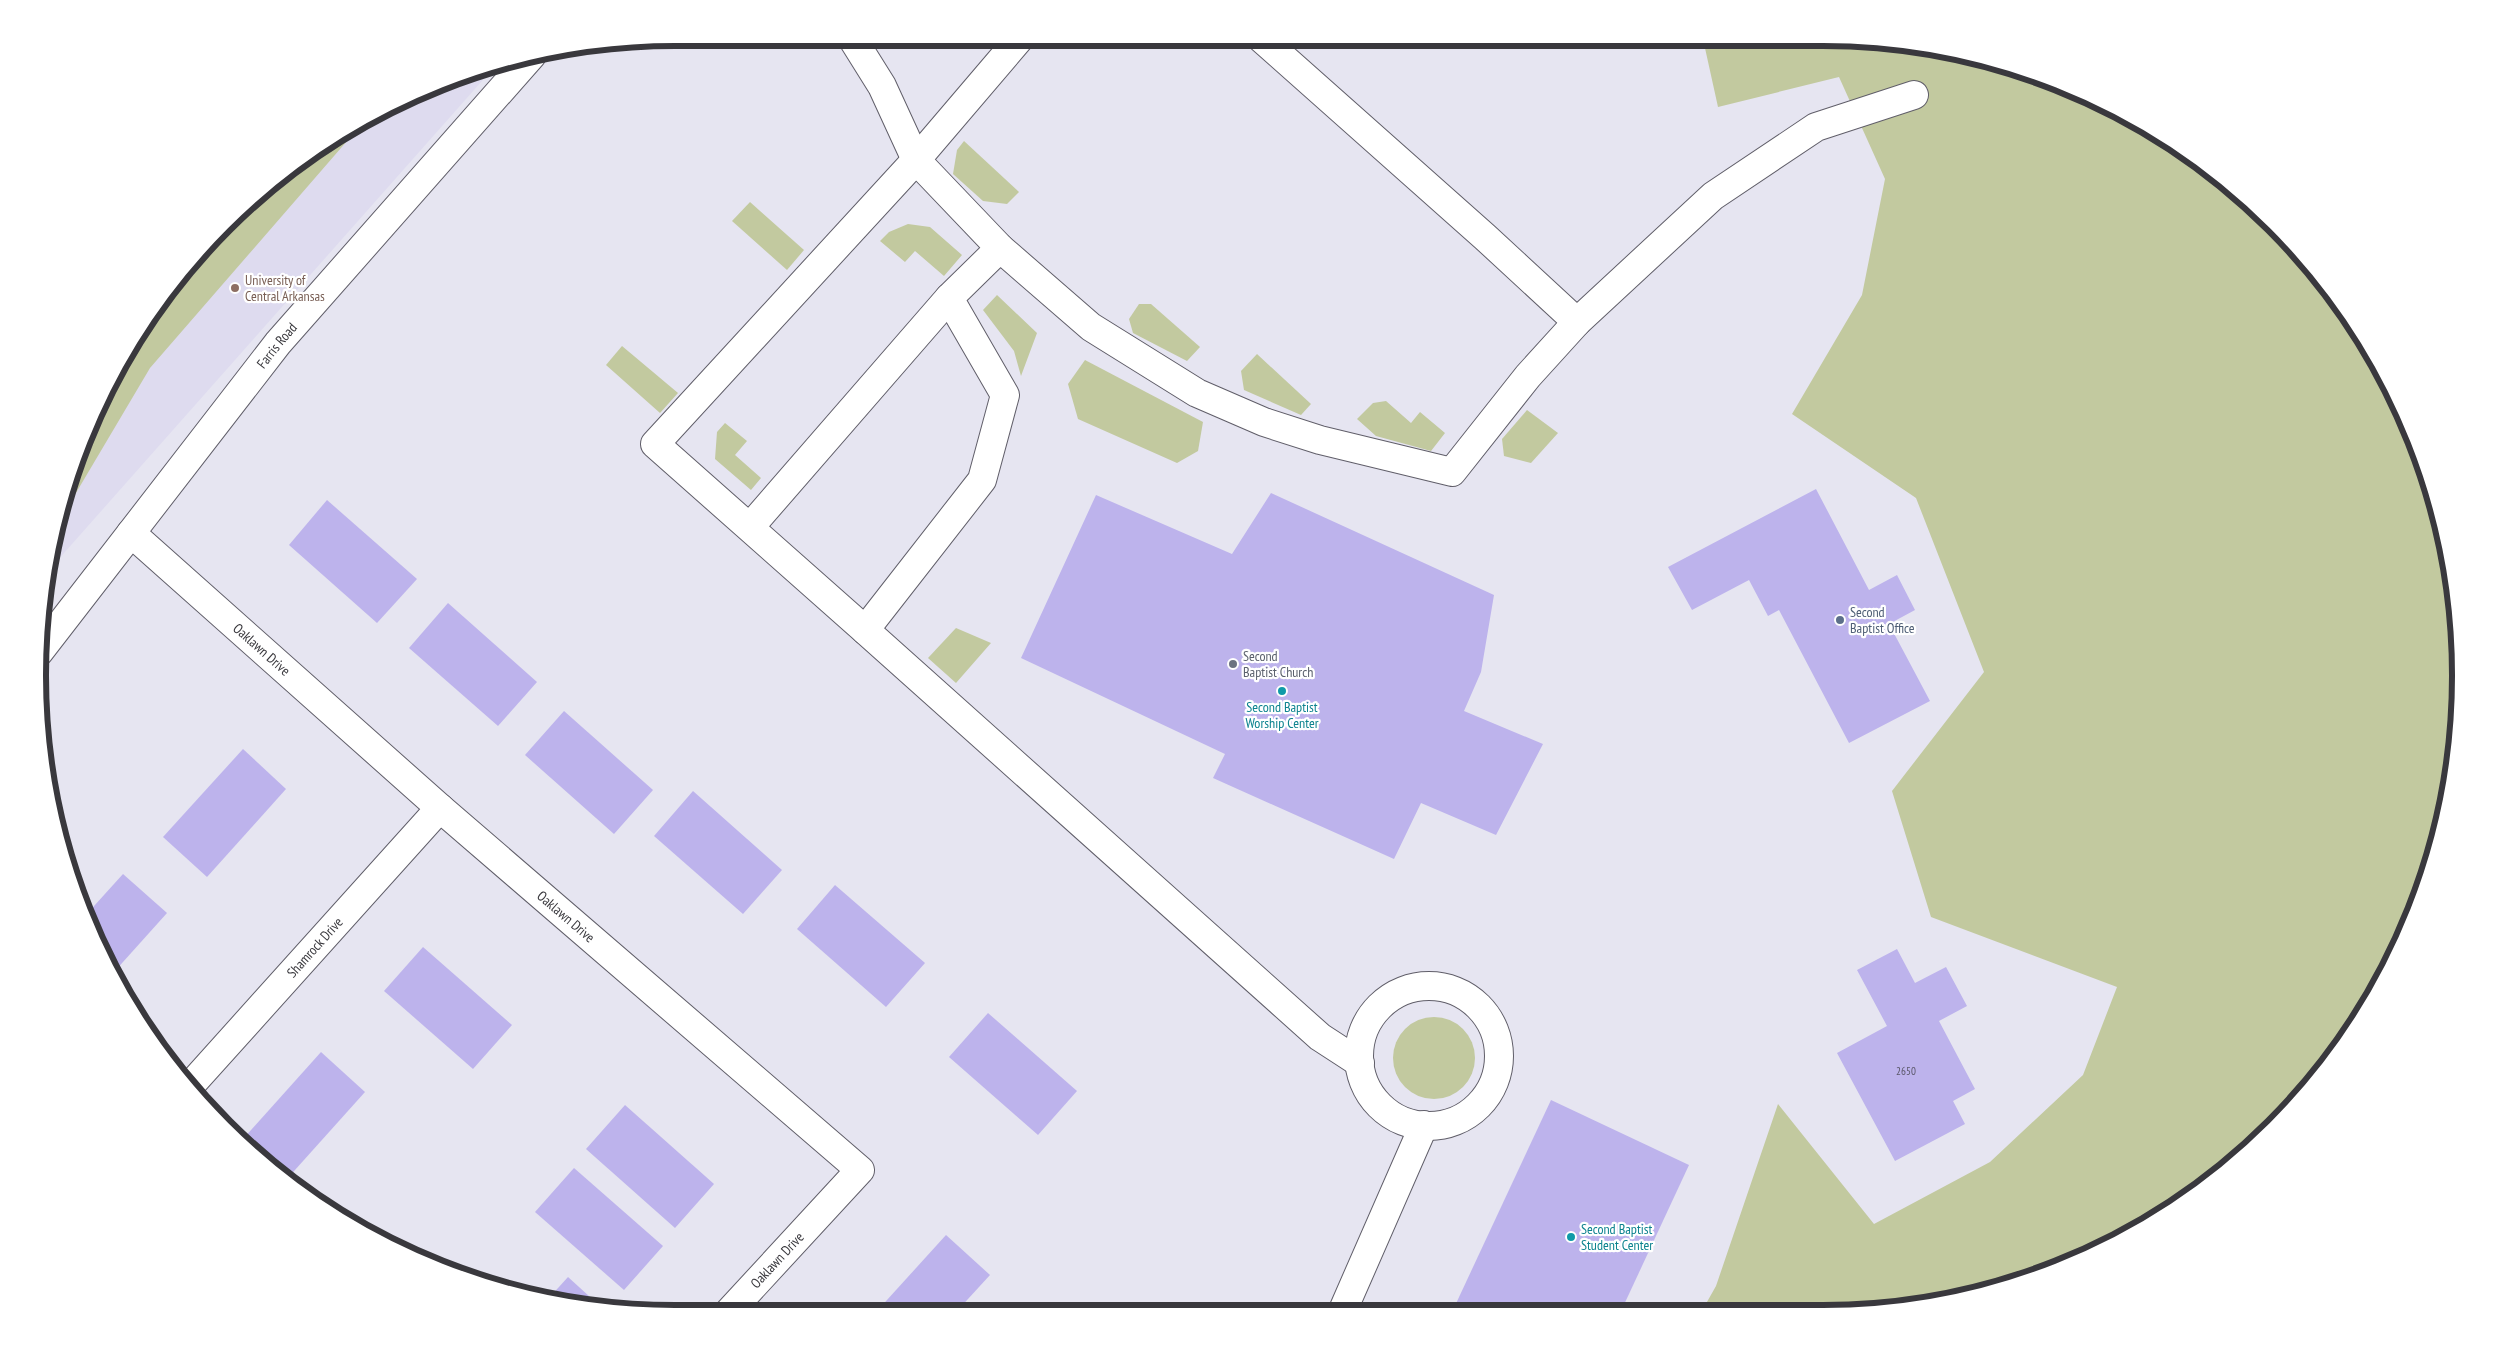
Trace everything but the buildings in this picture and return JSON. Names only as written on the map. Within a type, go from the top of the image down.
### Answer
[{"type":"street","points":[[857,46],[882,86],[916,160],[1000,248],[1091,327],[1197,392],[1264,422],[1292,431],[1452,472],[1528,376],[1577,322],[1721,190],[1816,127],[1914,95]]},
{"type":"street","points":[[1013,46],[916,160],[654,444],[750,527],[1320,1037],[1360,1062]]},
{"type":"street","points":[[1270,46],[1577,322]]},
{"type":"street","name":"Farris Road","points":[[48,641],[278,343],[523,66]]},
{"type":"street","points":[[750,527],[950,298],[1000,248]]},
{"type":"street","points":[[865,630],[982,480],[1006,395],[950,298]]},
{"type":"street","name":"Oaklawn Drive","points":[[131,533],[440,808],[860,1170],[735,1305]]},
{"type":"street","name":"Shamrock Drive","points":[[194,1081],[440,808]]},
{"type":"street","points":[[1418,986],[1442,987],[1464,995],[1482,1008],[1493,1028],[1499,1048],[1498,1070],[1490,1092],[1476,1108],[1457,1120],[1436,1126],[1424,1124],[1413,1124],[1391,1114],[1374,1098],[1362,1077],[1359,1053],[1364,1030],[1377,1009],[1395,994],[1418,986]]},
{"type":"street","points":[[1345,1305],[1424,1124]]},
{"type":"shaded area","name":"University of Central Arkansas","points":[[486,76],[57,561],[80,473],[111,397],[152,326],[176,292],[202,261],[261,202],[292,176],[326,152],[397,111],[435,94]]},
{"type":"green space","points":[[1705,46],[1822,46],[1905,52],[1945,58],[1985,68],[2063,94],[2101,111],[2172,152],[2206,176],[2267,231],[2322,292],[2346,326],[2387,397],[2404,435],[2418,473],[2440,553],[2450,634],[2452,676],[2446,758],[2440,798],[2418,878],[2404,916],[2387,954],[2346,1025],[2322,1059],[2267,1120],[2206,1175],[2172,1199],[2101,1240],[2063,1257],[2025,1271],[1945,1293],[1864,1303],[1705,1305],[1716,1286],[1778,1104],[1874,1224],[1990,1162],[2083,1075],[2117,987],[1931,917],[1892,791],[1984,672],[1916,498],[1792,414],[1862,295],[1885,179],[1839,77],[1718,107]]},
{"type":"green space","points":[[350,138],[150,368],[72,500],[94,435],[111,397],[152,326],[176,292],[202,261],[261,202],[292,176]]},
{"type":"green space","points":[[964,141],[1019,192],[1007,204],[983,201],[953,174],[957,150]]},
{"type":"green space","points":[[750,202],[804,250],[787,270],[732,221]]},
{"type":"green space","points":[[908,224],[930,227],[962,255],[944,276],[915,251],[905,262],[880,241],[889,232]]},
{"type":"green space","points":[[997,295],[1037,333],[1021,376],[1014,351],[983,310]]},
{"type":"green space","points":[[1139,304],[1151,304],[1200,347],[1187,361],[1133,333],[1129,319]]},
{"type":"green space","points":[[622,346],[678,393],[660,413],[606,365]]},
{"type":"green space","points":[[1257,354],[1311,404],[1301,415],[1244,390],[1241,371]]},
{"type":"green space","points":[[1085,360],[1203,422],[1198,451],[1177,463],[1078,419],[1068,384]]},
{"type":"green space","points":[[1386,401],[1411,423],[1420,412],[1445,433],[1431,451],[1376,436],[1357,419],[1373,403]]},
{"type":"green space","points":[[1527,410],[1558,433],[1531,463],[1504,456],[1502,439]]},
{"type":"green space","points":[[725,423],[747,441],[735,455],[761,478],[751,490],[715,459],[717,432]]},
{"type":"green space","points":[[956,628],[991,643],[956,683],[928,658]]},
{"type":"green space","points":[[1434,1017],[1450,1020],[1463,1029],[1472,1042],[1475,1058],[1472,1074],[1463,1087],[1450,1096],[1434,1099],[1418,1096],[1405,1087],[1396,1074],[1393,1058],[1396,1042],[1405,1029],[1418,1020]]},
{"type":"place","name":"University of Central Arkansas","points":[[235,288]]},
{"type":"place","name":"Second Baptist Office","points":[[1840,620]]},
{"type":"place","name":"Second Baptist Church","points":[[1233,664]]},
{"type":"place","name":"Second Baptist Worship Center","points":[[1282,691]]},
{"type":"place","name":"Second Baptist Student Center","points":[[1571,1237]]}]
